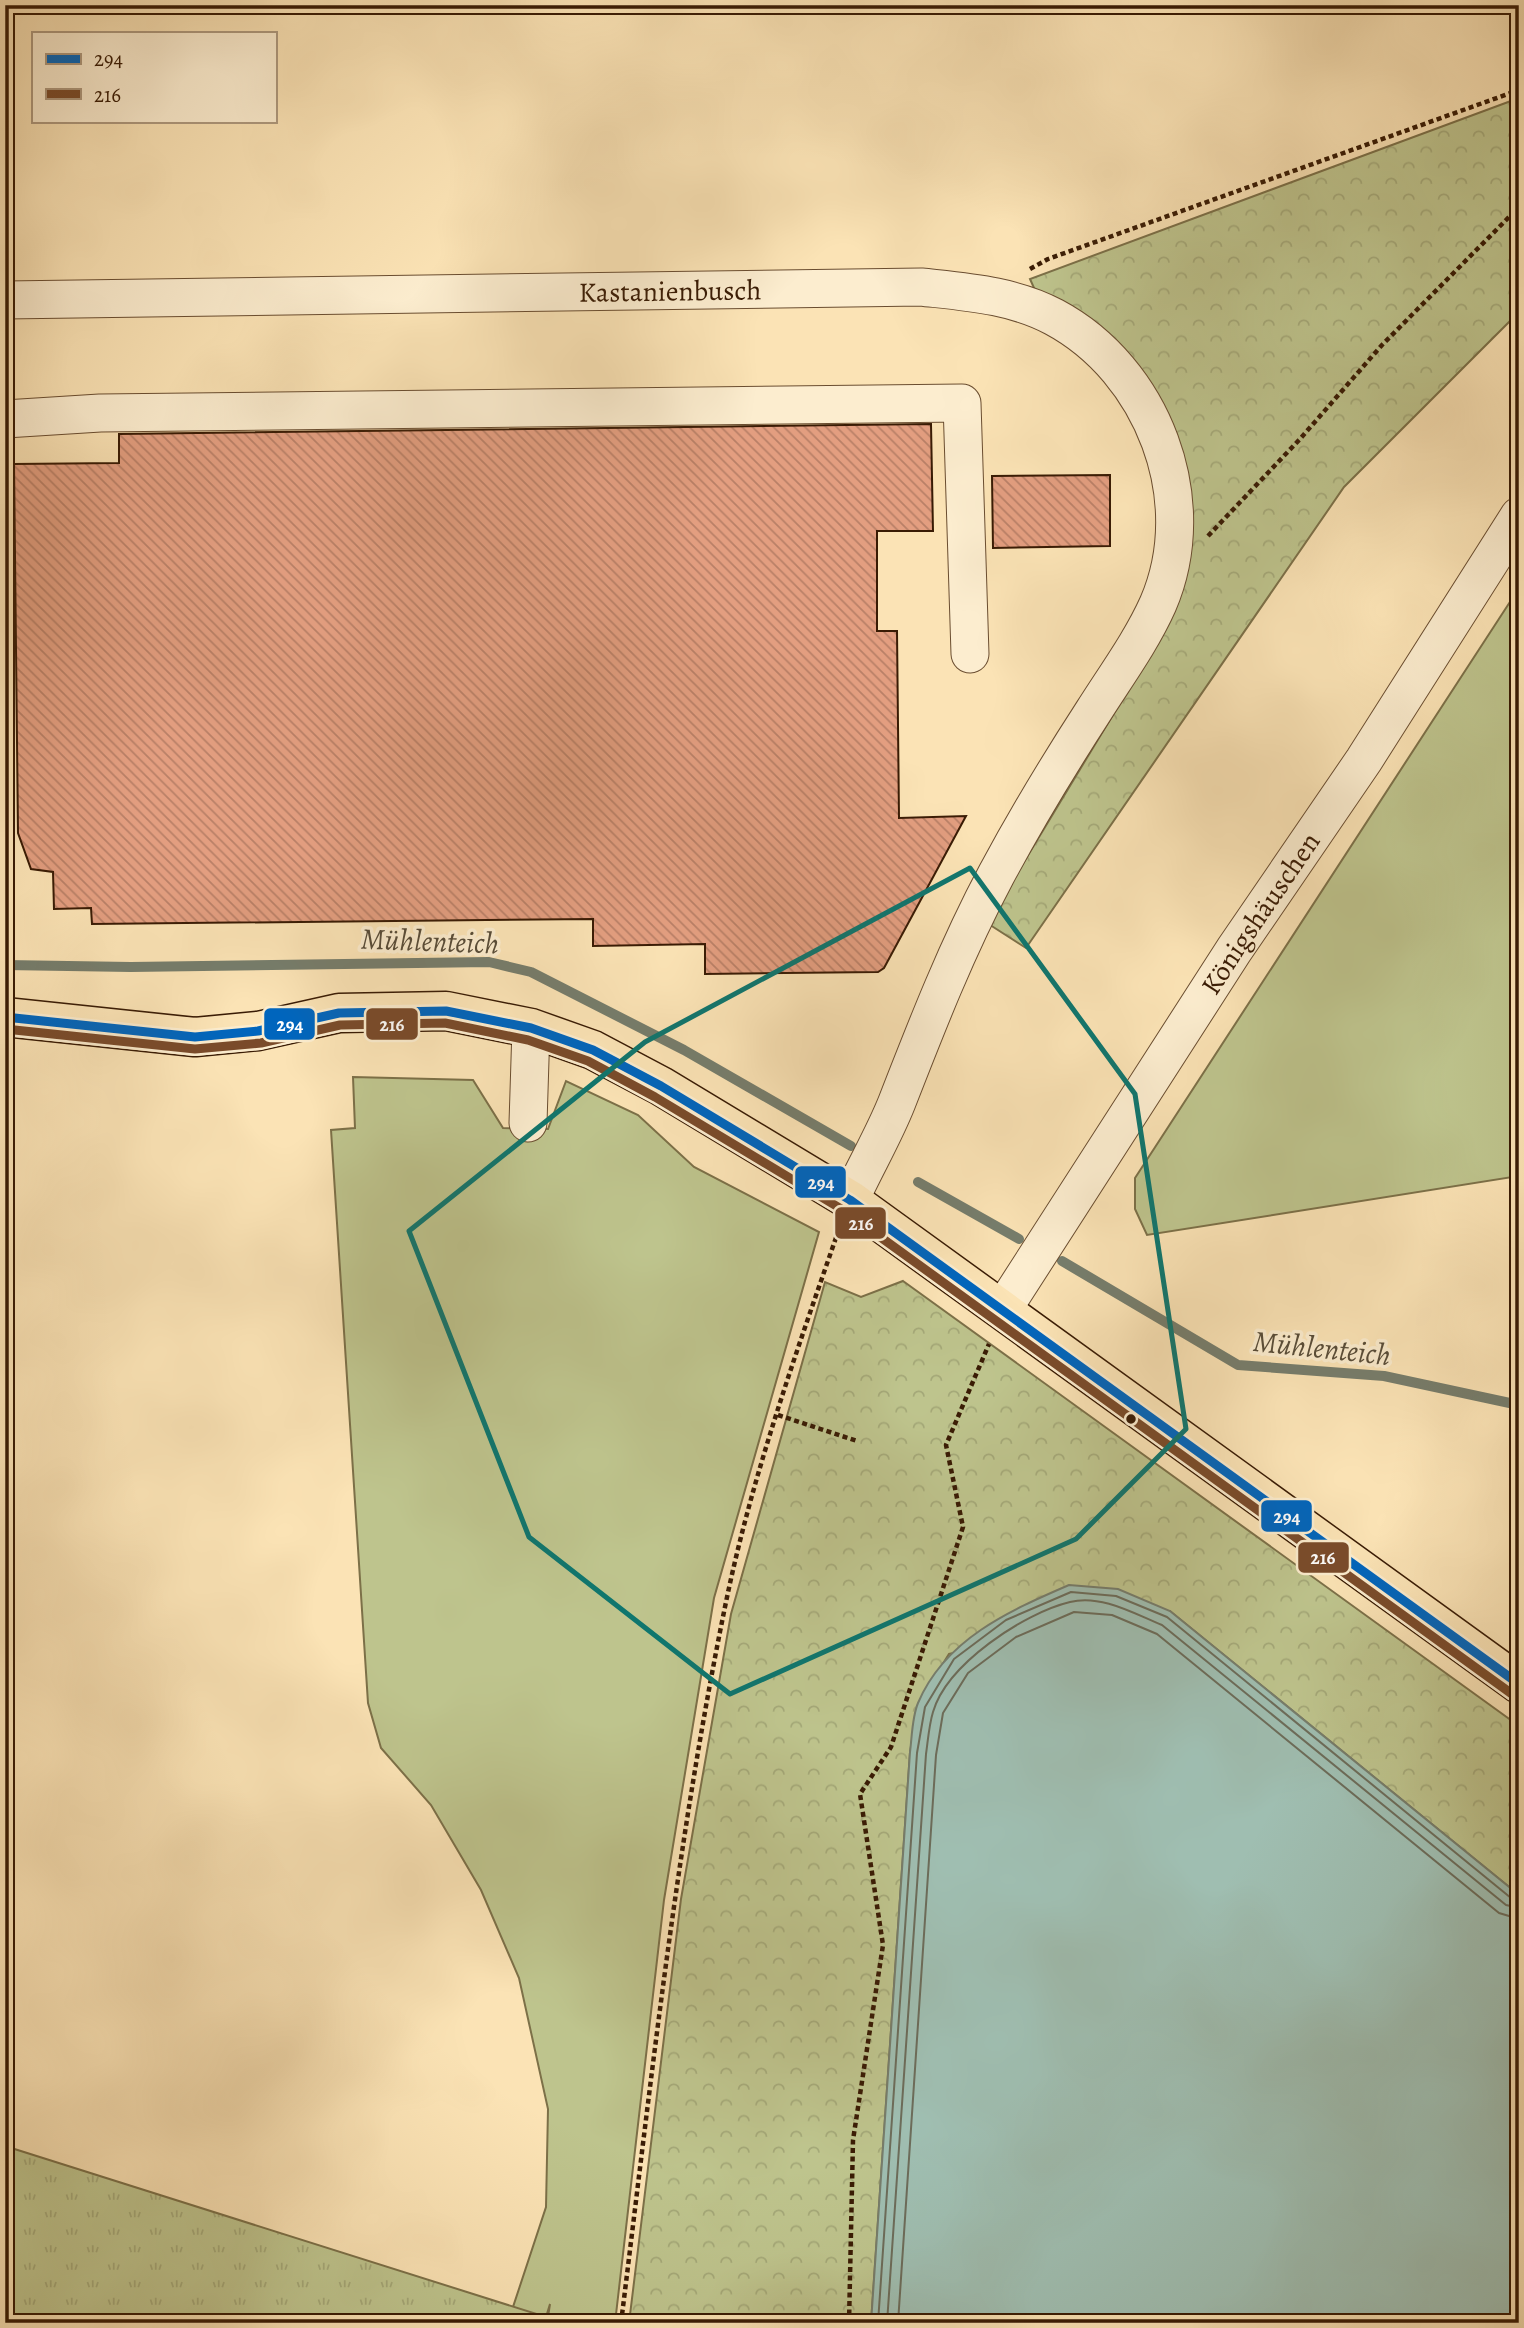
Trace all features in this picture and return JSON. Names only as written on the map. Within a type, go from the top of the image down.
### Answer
[{"type":"main road","points":[[5,1017],[195,1037],[258,1031],[339,1013],[366,1010],[446,1011],[531,1028],[593,1050],[661,1086],[850,1200],[1519,1684]]},
{"type":"street","name":"Kastanienbusch","points":[[5,300],[920,287],[991,295],[1037,310],[1072,328],[1102,353],[1129,383],[1152,420],[1165,456],[1174,510],[1171,549],[1163,588],[1151,618],[1052,775],[981,904],[909,1068],[897,1103],[850,1200]]},
{"type":"street","points":[[5,419],[100,413],[962,403],[970,654]]},
{"type":"street","name":"Königshäuschen","points":[[1003,1309],[1234,950],[1364,760],[1519,516]]},
{"type":"street","points":[[528,1123],[531,1028]]},
{"type":"path","points":[[991,295],[1048,259],[1519,90]]},
{"type":"path","points":[[1171,549],[1203,539],[1217,529],[1382,345],[1519,207]]},
{"type":"path","points":[[621,2323],[673,1901],[726,1600],[778,1415],[850,1200]]},
{"type":"path","points":[[849,2323],[853,2140],[883,1945],[860,1794],[891,1747],[963,1527],[946,1445],[1003,1309]]},
{"type":"path","points":[[778,1415],[857,1441]]},
{"type":"highlighted area","points":[[970,868],[1135,1094],[1186,1429],[1076,1539],[730,1694],[529,1537],[409,1231],[645,1042]]},
{"type":"green space","points":[[1519,98],[1519,312],[1344,487],[1026,948],[987,923],[1157,642],[1177,456],[1038,297],[1030,279]]},
{"type":"green space","points":[[1519,588],[1519,1176],[1147,1235],[1135,1209],[1135,1178]]},
{"type":"green space","points":[[353,1077],[473,1080],[503,1128],[548,1129],[566,1081],[638,1115],[694,1167],[819,1232],[714,1598],[664,1900],[615,2323],[550,2323],[513,2307],[546,2207],[548,2109],[519,1978],[481,1890],[431,1805],[381,1748],[368,1703],[331,1130],[355,1128]]},
{"type":"green space","points":[[903,1281],[1519,1726],[1519,1895],[1170,1611],[949,1654],[918,1704],[910,1752],[871,2323],[629,2323],[681,1899],[731,1614],[825,1282],[861,1297]]},
{"type":"green space","points":[[5,2146],[546,2317],[550,2304],[547,2323],[5,2323]]},
{"type":"water","points":[[1069,1585],[1118,1589],[1170,1611],[1519,1895],[1519,2323],[871,2323],[910,1752],[916,1709],[930,1681],[962,1644],[1002,1617]]},
{"type":"building","points":[[931,424],[933,531],[877,531],[877,631],[897,631],[899,818],[966,816],[884,968],[878,972],[705,974],[705,944],[593,946],[593,919],[92,924],[91,908],[54,909],[53,872],[31,869],[18,833],[14,464],[119,463],[119,434]]},
{"type":"building","points":[[1110,475],[1110,546],[993,548],[992,476]]},
{"type":"waterway","name":"Mühlenteich","points":[[5,965],[131,967],[489,962],[531,972],[684,1050],[851,1146]]},
{"type":"waterway","name":"Mühlenteich","points":[[918,1182],[1019,1239]]},
{"type":"waterway","name":"Mühlenteich","points":[[1062,1261],[1238,1365],[1384,1376],[1519,1405]]},
{"type":"transit line","name":"294","points":[[5,1017],[195,1037],[258,1031],[339,1013],[446,1011],[531,1028],[593,1050],[661,1086],[850,1200],[1519,1684]]},
{"type":"transit line","name":"216","points":[[5,1029],[195,1049],[261,1043],[340,1025],[445,1023],[528,1040],[588,1061],[655,1097],[843,1210],[1512,1694]]}]
